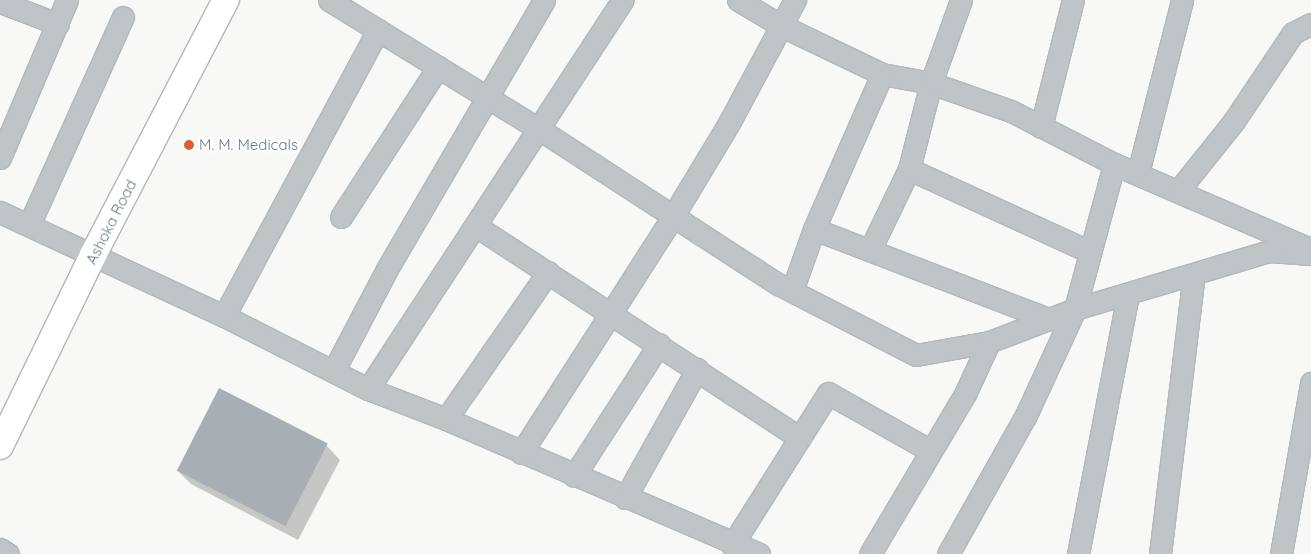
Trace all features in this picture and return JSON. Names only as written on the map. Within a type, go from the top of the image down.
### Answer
[{"type":"main road","name":"Ashoka Road","points":[[0,446],[93,255],[226,0]]},
{"type":"street","points":[[0,158],[67,0]]},
{"type":"street","points":[[329,0],[539,129],[792,291],[916,355],[990,342],[1075,309],[1269,251],[1311,254]]},
{"type":"street","points":[[334,370],[387,269],[489,98],[544,0]]},
{"type":"street","points":[[368,389],[623,0]]},
{"type":"street","points":[[738,0],[782,26],[882,74],[931,83],[1010,111],[1114,164],[1311,250]]},
{"type":"street","points":[[521,453],[610,311],[674,216],[730,123],[795,0]]},
{"type":"street","points":[[870,250],[909,169],[931,83],[961,0]]},
{"type":"street","points":[[1138,173],[1182,0]]},
{"type":"street","points":[[1041,127],[1071,1]]},
{"type":"street","points":[[0,2],[58,24]]},
{"type":"street","points":[[29,225],[123,17]]},
{"type":"street","points":[[1178,191],[1234,121],[1293,33],[1311,24]]},
{"type":"street","points":[[224,316],[378,30]]},
{"type":"street","points":[[341,217],[438,67]]},
{"type":"street","points":[[792,291],[814,229],[882,74]]},
{"type":"street","points":[[948,554],[1026,415],[1075,309],[1114,164]]},
{"type":"street","points":[[909,169],[1090,252]]},
{"type":"street","points":[[0,212],[224,316],[334,370],[368,389],[446,419],[732,545],[759,554]]},
{"type":"street","points":[[476,226],[610,311],[800,437]]},
{"type":"street","points":[[814,229],[1049,319]]},
{"type":"street","points":[[446,419],[548,272]]},
{"type":"street","points":[[1160,554],[1194,274]]},
{"type":"street","points":[[1078,554],[1128,294]]},
{"type":"street","points":[[870,554],[966,392],[990,342]]},
{"type":"street","points":[[574,476],[659,344]]},
{"type":"street","points":[[625,498],[697,369]]},
{"type":"street","points":[[1281,554],[1304,469],[1311,383]]},
{"type":"street","points":[[732,545],[828,393],[931,451]]},
{"type":"street","points":[[0,549],[8,554]]},
{"type":"building","points":[[219,388],[328,443],[285,526],[177,471]]},
{"type":"place","name":"M. M. Medicals","points":[[189,145]]}]
